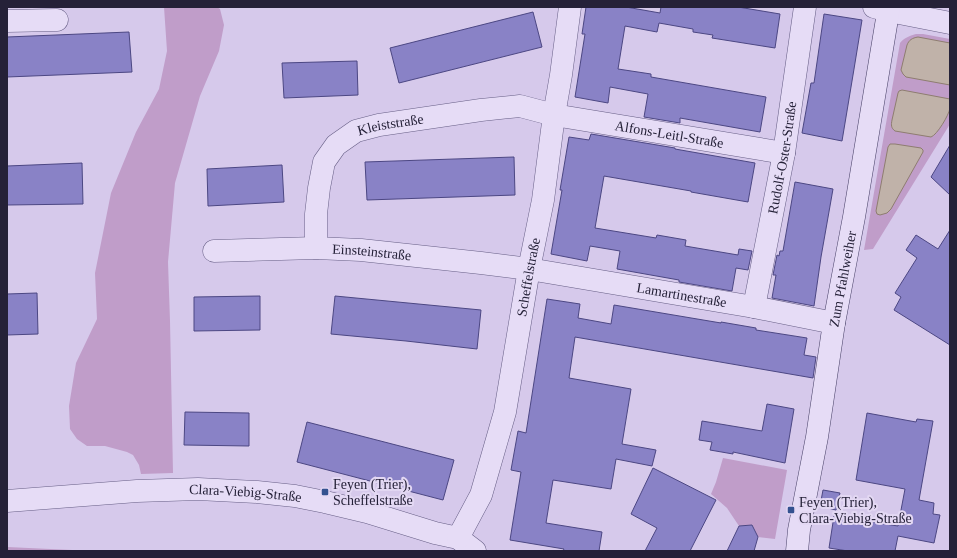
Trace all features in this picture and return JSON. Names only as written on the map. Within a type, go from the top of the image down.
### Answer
[{"type":"street","name":"Scheffelstraße","points":[[466,545],[505,412],[529,269],[543,200],[570,7]]},
{"type":"street","name":"Rudolf-Oster-Straße","points":[[754,307],[784,153],[804,7]]},
{"type":"street","points":[[884,8],[950,23]]},
{"type":"street","name":"Zum Pfahlweiher","points":[[797,551],[799,530],[817,437],[834,323],[854,217],[884,8]]},
{"type":"street","points":[[7,21],[57,20]]},
{"type":"street","name":"Kleiststraße","points":[[316,248],[316,214],[324,162],[336,145],[356,131],[379,125],[481,110],[520,106],[554,115]]},
{"type":"street","name":"Alfons-Leitl-Straße","points":[[554,115],[784,153]]},
{"type":"street","name":"Einsteinstraße","points":[[214,251],[316,248],[361,250],[529,269]]},
{"type":"street","name":"Lamartinestraße","points":[[529,269],[754,307],[834,323]]},
{"type":"street","name":"Clara-Viebig-Straße","points":[[7,501],[137,491],[198,489],[257,492],[295,496],[367,512],[435,533],[466,545]]},
{"type":"shaded area","points":[[164,7],[217,7],[220,9],[224,25],[219,51],[200,96],[175,183],[168,262],[173,473],[141,474],[139,465],[133,455],[105,446],[87,446],[77,439],[70,429],[69,406],[76,363],[97,319],[95,273],[111,193],[136,132],[159,89],[167,51]]},
{"type":"shaded area","points":[[916,34],[950,39],[950,124],[873,249],[864,250],[900,43],[907,37]]},
{"type":"shaded area","points":[[918,37],[950,43],[950,85],[906,77],[903,74],[901,70],[907,45],[911,40]]},
{"type":"shaded area","points":[[902,90],[950,99],[950,108],[947,115],[939,129],[931,137],[895,131],[893,129],[892,122],[898,93]]},
{"type":"shaded area","points":[[890,144],[921,148],[923,152],[891,209],[887,213],[880,215],[877,214],[876,211],[888,147]]},
{"type":"shaded area","points":[[723,458],[787,470],[775,539],[758,537],[752,525],[739,526],[727,508],[711,494]]},
{"type":"shaded area","points":[[7,547],[94,551],[7,551]]},
{"type":"building","points":[[586,7],[626,7],[660,13],[661,7],[738,7],[780,14],[775,48],[712,38],[713,35],[693,32],[693,29],[659,23],[657,32],[625,26],[618,69],[651,74],[651,77],[766,97],[760,132],[680,118],[680,123],[644,117],[648,94],[610,87],[608,103],[575,97],[585,34],[582,34]]},
{"type":"building","points":[[533,12],[542,47],[399,83],[390,48]]},
{"type":"building","points":[[824,14],[862,20],[842,141],[802,133],[811,83],[814,83]]},
{"type":"building","points":[[129,32],[132,72],[7,77],[7,37]]},
{"type":"building","points":[[357,61],[358,95],[284,98],[282,63]]},
{"type":"building","points":[[591,134],[755,163],[748,202],[604,176],[595,228],[656,238],[657,235],[686,240],[685,246],[738,255],[739,249],[752,251],[748,270],[736,268],[732,291],[617,269],[620,251],[590,246],[587,261],[551,254],[569,137],[589,140]]},
{"type":"building","points":[[950,145],[950,195],[931,177]]},
{"type":"building","points":[[514,157],[515,195],[367,200],[365,162]]},
{"type":"building","points":[[82,163],[83,204],[7,205],[7,166]]},
{"type":"building","points":[[282,165],[284,202],[208,206],[207,169]]},
{"type":"building","points":[[795,182],[833,189],[814,306],[772,298],[776,275],[773,275],[777,255],[779,256],[780,251],[783,251]]},
{"type":"building","points":[[950,230],[950,345],[894,310],[901,297],[895,293],[917,258],[906,250],[916,235],[938,249]]},
{"type":"building","points":[[37,293],[38,334],[7,335],[7,294]]},
{"type":"building","points":[[260,296],[260,330],[194,331],[194,297]]},
{"type":"building","points":[[335,296],[481,310],[477,349],[331,334]]},
{"type":"building","points":[[547,299],[580,304],[578,318],[611,324],[614,305],[721,322],[756,328],[756,330],[807,338],[804,355],[816,357],[813,378],[575,337],[569,378],[631,389],[622,444],[656,450],[652,466],[616,459],[611,489],[553,480],[546,523],[602,532],[599,551],[563,551],[564,549],[510,540],[521,472],[511,470],[518,431],[526,433]]},
{"type":"building","points":[[767,404],[794,409],[785,463],[733,452],[733,454],[710,450],[712,442],[699,440],[702,421],[762,431]]},
{"type":"building","points":[[185,412],[249,413],[249,446],[184,445]]},
{"type":"building","points":[[867,413],[916,422],[917,419],[933,421],[919,500],[934,503],[933,514],[940,515],[934,543],[898,536],[895,551],[848,551],[829,548],[834,516],[898,526],[905,489],[856,480]]},
{"type":"building","points":[[307,422],[454,460],[443,500],[297,462]]},
{"type":"building","points":[[653,468],[716,500],[690,551],[645,551],[657,528],[631,514]]},
{"type":"building","points":[[823,490],[840,493],[836,510],[820,506]]},
{"type":"building","points":[[752,525],[758,537],[754,551],[727,551],[739,526]]},
{"type":"place","name":"Feyen (Trier), Scheffelstraße","points":[[325,492]]},
{"type":"place","name":"Feyen (Trier), Clara-Viebig-Straße","points":[[791,510]]}]
